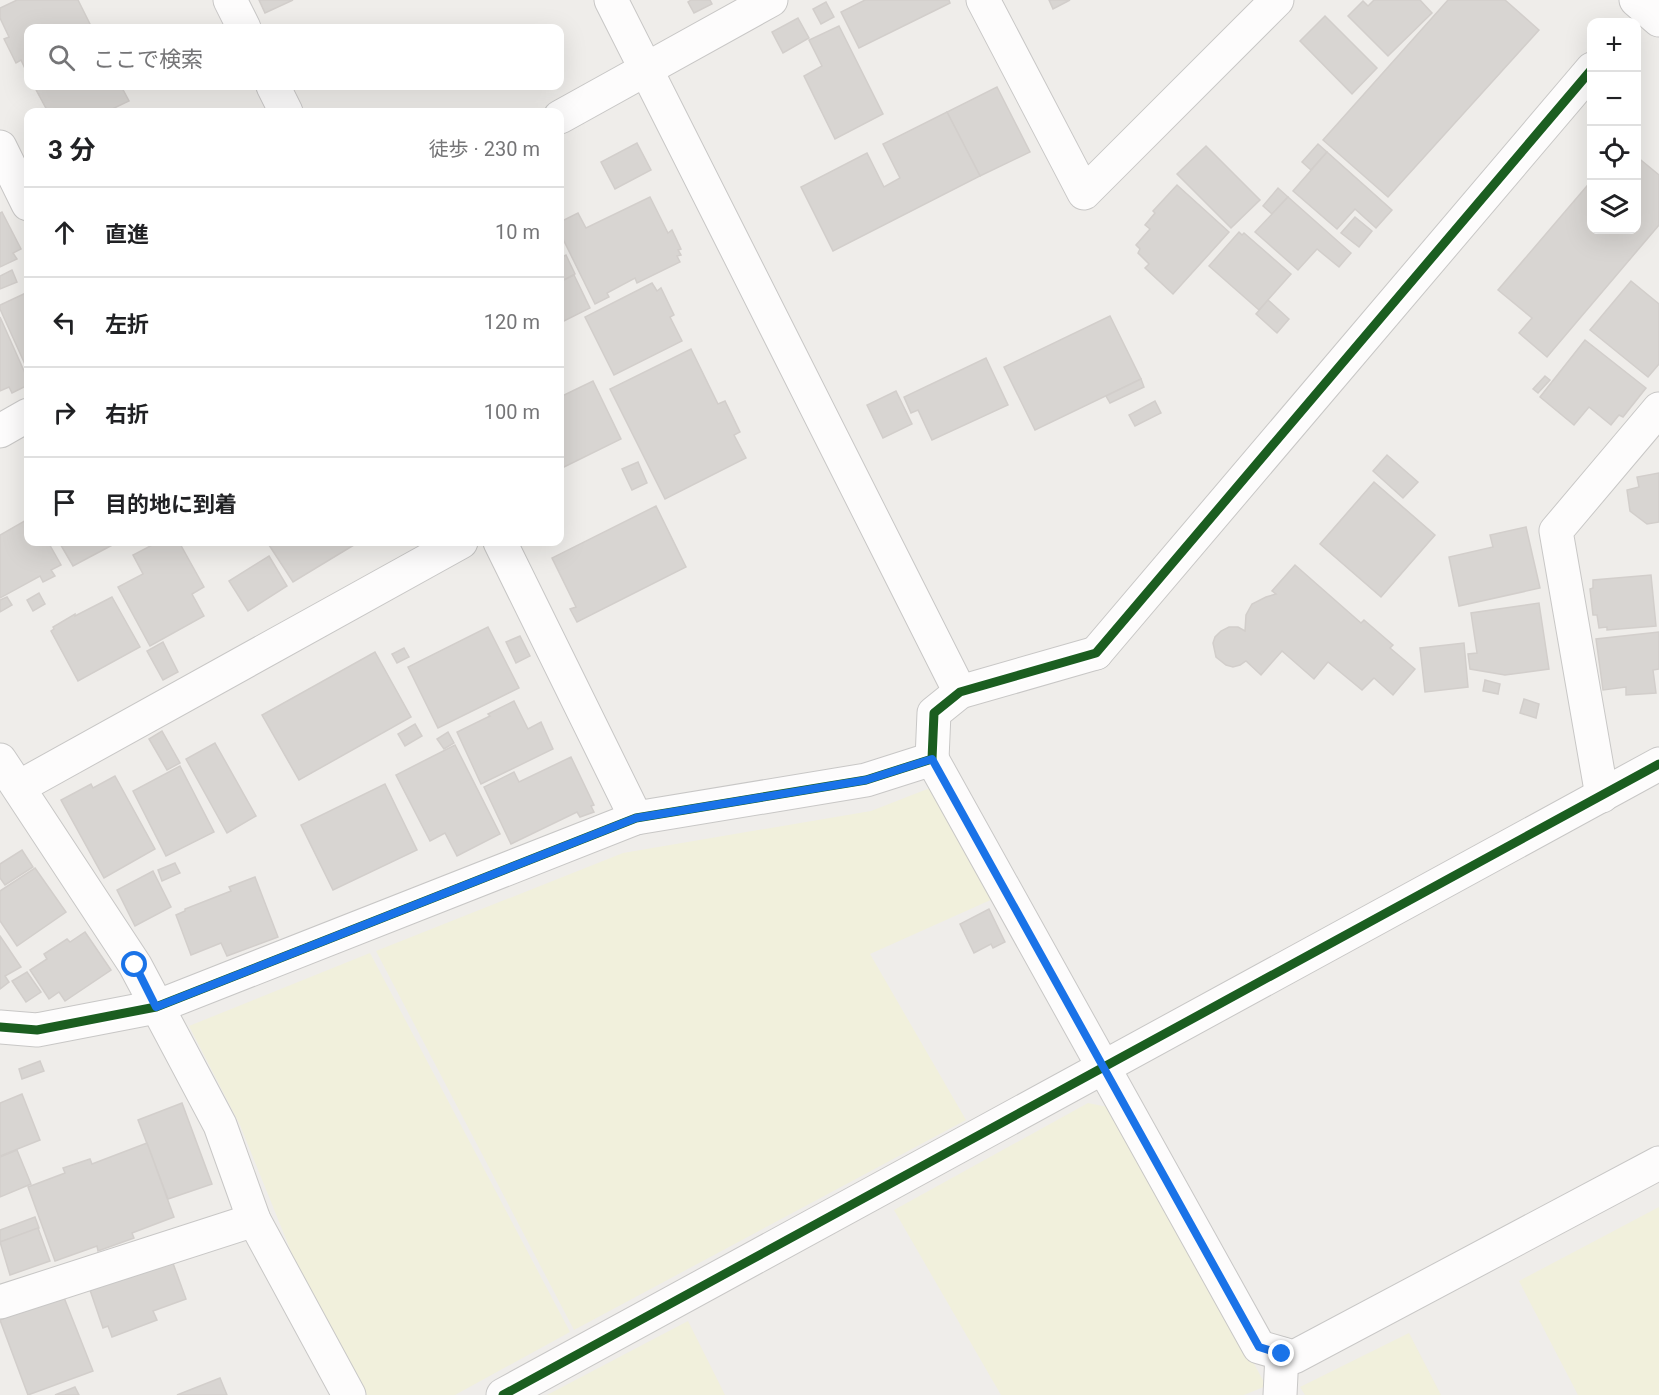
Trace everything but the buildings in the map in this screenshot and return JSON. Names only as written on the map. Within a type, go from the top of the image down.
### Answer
[{"type":"street","points":[[230,0],[242,24]]},
{"type":"street","points":[[611,0],[960,692]]},
{"type":"street","points":[[564,115],[771,0]]},
{"type":"street","points":[[983,0],[1084,193],[1277,0]]},
{"type":"street","points":[[1589,72],[1096,653],[960,692],[934,713],[932,759],[1259,1347],[1294,1357],[1659,1163]]},
{"type":"street","points":[[275,90],[284,108]]},
{"type":"street","points":[[0,147],[24,196]]},
{"type":"street","points":[[0,431],[24,417]]},
{"type":"street","points":[[1602,796],[1556,531],[1657,417]]},
{"type":"street","points":[[19,787],[454,546]]},
{"type":"street","points":[[502,546],[636,818]]},
{"type":"street","points":[[0,1027],[37,1030],[156,1007],[636,818],[866,780],[932,759]]},
{"type":"street","points":[[0,760],[135,965],[220,1125],[254,1221],[349,1395]]},
{"type":"street","points":[[503,1395],[1659,764]]},
{"type":"street","points":[[0,1302],[254,1221]]},
{"type":"street","points":[[1280,1395],[1282,1354]]},
{"type":"green space","points":[[930,788],[995,898],[870,954],[966,1120],[574,1330],[376,951],[623,853],[871,811]]},
{"type":"green space","points":[[370,953],[570,1332],[455,1395],[367,1395],[307,1291],[240,1125],[189,1026]]},
{"type":"green space","points":[[1088,1103],[1117,1109],[1266,1386],[1244,1395],[1001,1395],[894,1210]]},
{"type":"green space","points":[[1659,1207],[1659,1395],[1578,1395],[1519,1281]]},
{"type":"green space","points":[[688,1321],[725,1395],[547,1395]]},
{"type":"green space","points":[[1409,1333],[1441,1395],[1305,1395],[1300,1387]]},
{"type":"cycle path","points":[[0,1027],[37,1030],[156,1007],[636,818],[866,780],[932,759],[934,713],[960,692],[1096,653],[1589,72]]},
{"type":"cycle path","points":[[503,1395],[1659,764]]},
{"type":"route","points":[[135,965],[156,1007],[636,818],[866,780],[932,759],[1259,1347],[1282,1354]]}]
